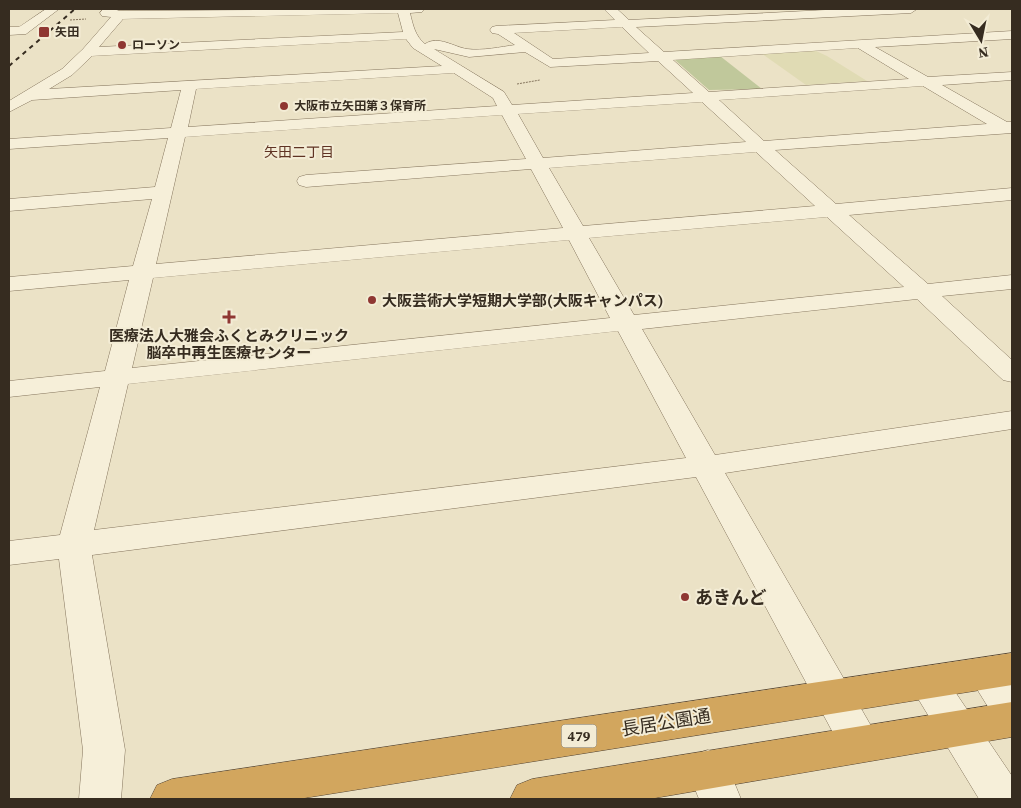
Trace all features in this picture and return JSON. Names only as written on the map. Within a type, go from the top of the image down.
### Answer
[{"type":"highway","name":"長居公園通","points":[[172,799],[999,671]]},
{"type":"highway","points":[[532,799],[714,784],[860,744],[1012,719]]},
{"type":"street","points":[[403,9],[415,41],[455,69],[499,95],[628,323],[704,466],[860,744]]},
{"type":"street","points":[[9,108],[67,72],[88,52],[115,14],[192,11],[418,9]]},
{"type":"street","points":[[610,9],[759,146],[925,292],[1012,374]]},
{"type":"street","points":[[753,9],[766,17]]},
{"type":"street","points":[[486,31],[766,17],[803,12],[912,9]]},
{"type":"street","points":[[803,12],[1009,129]]},
{"type":"street","points":[[9,31],[22,31],[58,14]]},
{"type":"street","points":[[595,26],[625,59]]},
{"type":"street","points":[[501,30],[550,63],[1012,35]]},
{"type":"street","points":[[88,52],[230,45],[415,41],[443,45],[455,51],[468,53],[528,48]]},
{"type":"street","points":[[100,799],[104,750],[74,544],[178,133],[202,84],[222,64],[230,45]]},
{"type":"street","points":[[32,94],[455,69]]},
{"type":"street","points":[[9,144],[509,112],[1012,76]]},
{"type":"street","points":[[306,181],[1009,129]]},
{"type":"street","points":[[9,205],[164,192]]},
{"type":"street","points":[[9,284],[1012,194]]},
{"type":"street","points":[[9,389],[1012,282]]},
{"type":"street","points":[[9,553],[704,466],[1012,420]]},
{"type":"street","points":[[999,671],[1012,711]]},
{"type":"street","points":[[927,682],[1003,799]]},
{"type":"path","points":[[58,14],[115,14]]},
{"type":"shaded area","points":[[814,50],[867,81],[806,85],[761,53]]},
{"type":"green space","points":[[720,56],[762,89],[709,90],[675,60]]},
{"type":"railway","points":[[9,66],[75,9]]},
{"type":"place","name":"矢田","points":[[44,32]]},
{"type":"place","name":"ローソン","points":[[122,45]]},
{"type":"place","name":"大阪市立矢田第３保育所","points":[[284,106]]},
{"type":"place","name":"大阪芸術大学短期大学部(大阪キャンパス)","points":[[372,300]]},
{"type":"place","name":"医療法人大雅会ふくとみクリニック 脳卒中再生医療センター","points":[[229,317]]},
{"type":"place","name":"あきんど","points":[[685,597]]},
{"type":"district","name":"矢田二丁目","points":[[299,152]]}]
